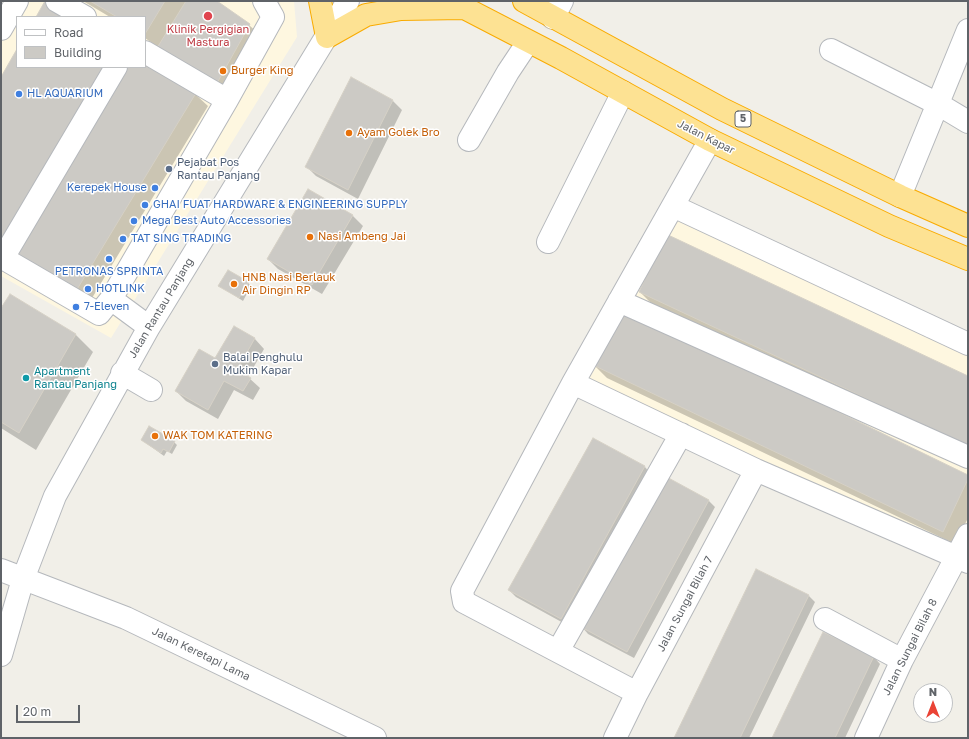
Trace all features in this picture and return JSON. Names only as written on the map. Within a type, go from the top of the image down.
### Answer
[{"type":"highway","points":[[320,1],[327,37],[366,15],[402,9],[457,4]]},
{"type":"highway","name":"5","points":[[524,1],[558,9],[722,109],[900,196],[968,226]]},
{"type":"highway","name":"Jalan Kapar","points":[[457,4],[710,140],[889,226],[968,259]]},
{"type":"street","points":[[1,29],[17,1]]},
{"type":"street","points":[[58,1],[83,16]]},
{"type":"street","points":[[115,68],[2,257],[99,314],[111,299],[227,100],[273,17],[264,1]]},
{"type":"street","name":"Jalan Rantau Panjang","points":[[1,655],[23,579],[55,496],[122,373],[149,327],[348,1]]},
{"type":"street","points":[[900,196],[968,30]]},
{"type":"street","points":[[469,140],[508,72],[528,42]]},
{"type":"street","points":[[831,50],[938,104],[968,122]]},
{"type":"street","points":[[146,53],[227,100]]},
{"type":"street","points":[[548,242],[623,92]]},
{"type":"street","points":[[637,693],[464,602],[462,591],[573,383],[710,140]]},
{"type":"street","points":[[673,206],[968,344]]},
{"type":"street","points":[[111,299],[149,327]]},
{"type":"street","points":[[619,301],[968,458]]},
{"type":"street","points":[[122,373],[151,390]]},
{"type":"street","points":[[573,383],[756,470],[962,560]]},
{"type":"street","points":[[558,651],[680,434]]},
{"type":"street","name":"Jalan Sungai Bilah 7","points":[[615,738],[637,693],[756,470]]},
{"type":"street","name":"Jalan Sungai Bilah 8","points":[[866,738],[902,660],[962,560],[968,535]]},
{"type":"street","name":"Jalan Keretapi Lama","points":[[1,570],[126,618],[375,738]]},
{"type":"street","points":[[825,618],[902,660]]},
{"type":"shaded area","points":[[1,1],[294,1],[297,37],[111,338],[1,276]]},
{"type":"shaded area","points":[[677,213],[968,353],[968,555],[583,380]]},
{"type":"building","points":[[45,1],[70,16],[37,16]]},
{"type":"building","points":[[90,1],[165,1],[146,32],[146,16],[115,16]]},
{"type":"building","points":[[186,1],[217,1],[250,24],[216,85],[157,48]]},
{"type":"building","points":[[16,51],[16,68],[103,68],[1,244],[1,77]]},
{"type":"building","points":[[146,63],[196,93],[76,291],[12,253],[124,68],[146,68]]},
{"type":"building","name":"Ayam Golek Bro","points":[[351,77],[393,100],[348,190],[305,167]]},
{"type":"building","name":"Nasi Ambeng Jai","points":[[308,189],[353,215],[312,285],[267,259]]},
{"type":"building","points":[[666,234],[968,376],[968,446],[639,292]]},
{"type":"building","name":"HNB Nasi Berlauk Air Dingin RP","points":[[228,270],[249,282],[239,298],[218,286]]},
{"type":"building","name":"Apartment Rantau Panjang","points":[[10,294],[76,334],[19,433],[1,422],[1,308]]},
{"type":"building","points":[[622,307],[968,475],[968,479],[943,532],[593,365]]},
{"type":"building","name":"Balai Penghulu Mukim Kapar","points":[[234,326],[255,338],[237,370],[251,378],[243,391],[224,381],[208,410],[175,391],[199,349],[215,358]]},
{"type":"building","name":"WAK TOM KATERING","points":[[149,426],[175,441],[169,452],[163,449],[161,453],[141,440]]},
{"type":"building","points":[[593,438],[645,466],[561,619],[508,590]]},
{"type":"building","points":[[663,475],[709,500],[627,652],[581,627]]},
{"type":"building","points":[[756,569],[809,595],[740,738],[674,738]]},
{"type":"building","points":[[823,632],[874,656],[835,738],[772,738]]},
{"type":"place","name":"Klinik Pergigian Mastura","points":[[208,16]]},
{"type":"place","name":"Burger King","points":[[223,71]]},
{"type":"place","name":"HL AQUARIUM","points":[[19,94]]},
{"type":"place","name":"Ayam Golek Bro","points":[[349,133]]},
{"type":"place","name":"Pejabat Pos Rantau Panjang","points":[[169,169]]},
{"type":"place","name":"Kerepek House","points":[[155,188]]},
{"type":"place","name":"GHAI FUAT HARDWARE & ENGINEERING SUPPLY","points":[[145,205]]},
{"type":"place","name":"Mega Best Auto Accessories","points":[[134,221]]},
{"type":"place","name":"Nasi Ambeng Jai","points":[[310,237]]},
{"type":"place","name":"TAT SING TRADING","points":[[123,239]]},
{"type":"place","name":"PETRONAS SPRINTA","points":[[109,259]]},
{"type":"place","name":"HNB Nasi Berlauk Air Dingin RP","points":[[234,284]]},
{"type":"place","name":"HOTLINK","points":[[88,289]]},
{"type":"place","name":"7-Eleven","points":[[76,307]]},
{"type":"place","name":"Balai Penghulu Mukim Kapar","points":[[215,364]]},
{"type":"place","name":"Apartment Rantau Panjang","points":[[26,378]]},
{"type":"place","name":"WAK TOM KATERING","points":[[155,436]]}]
